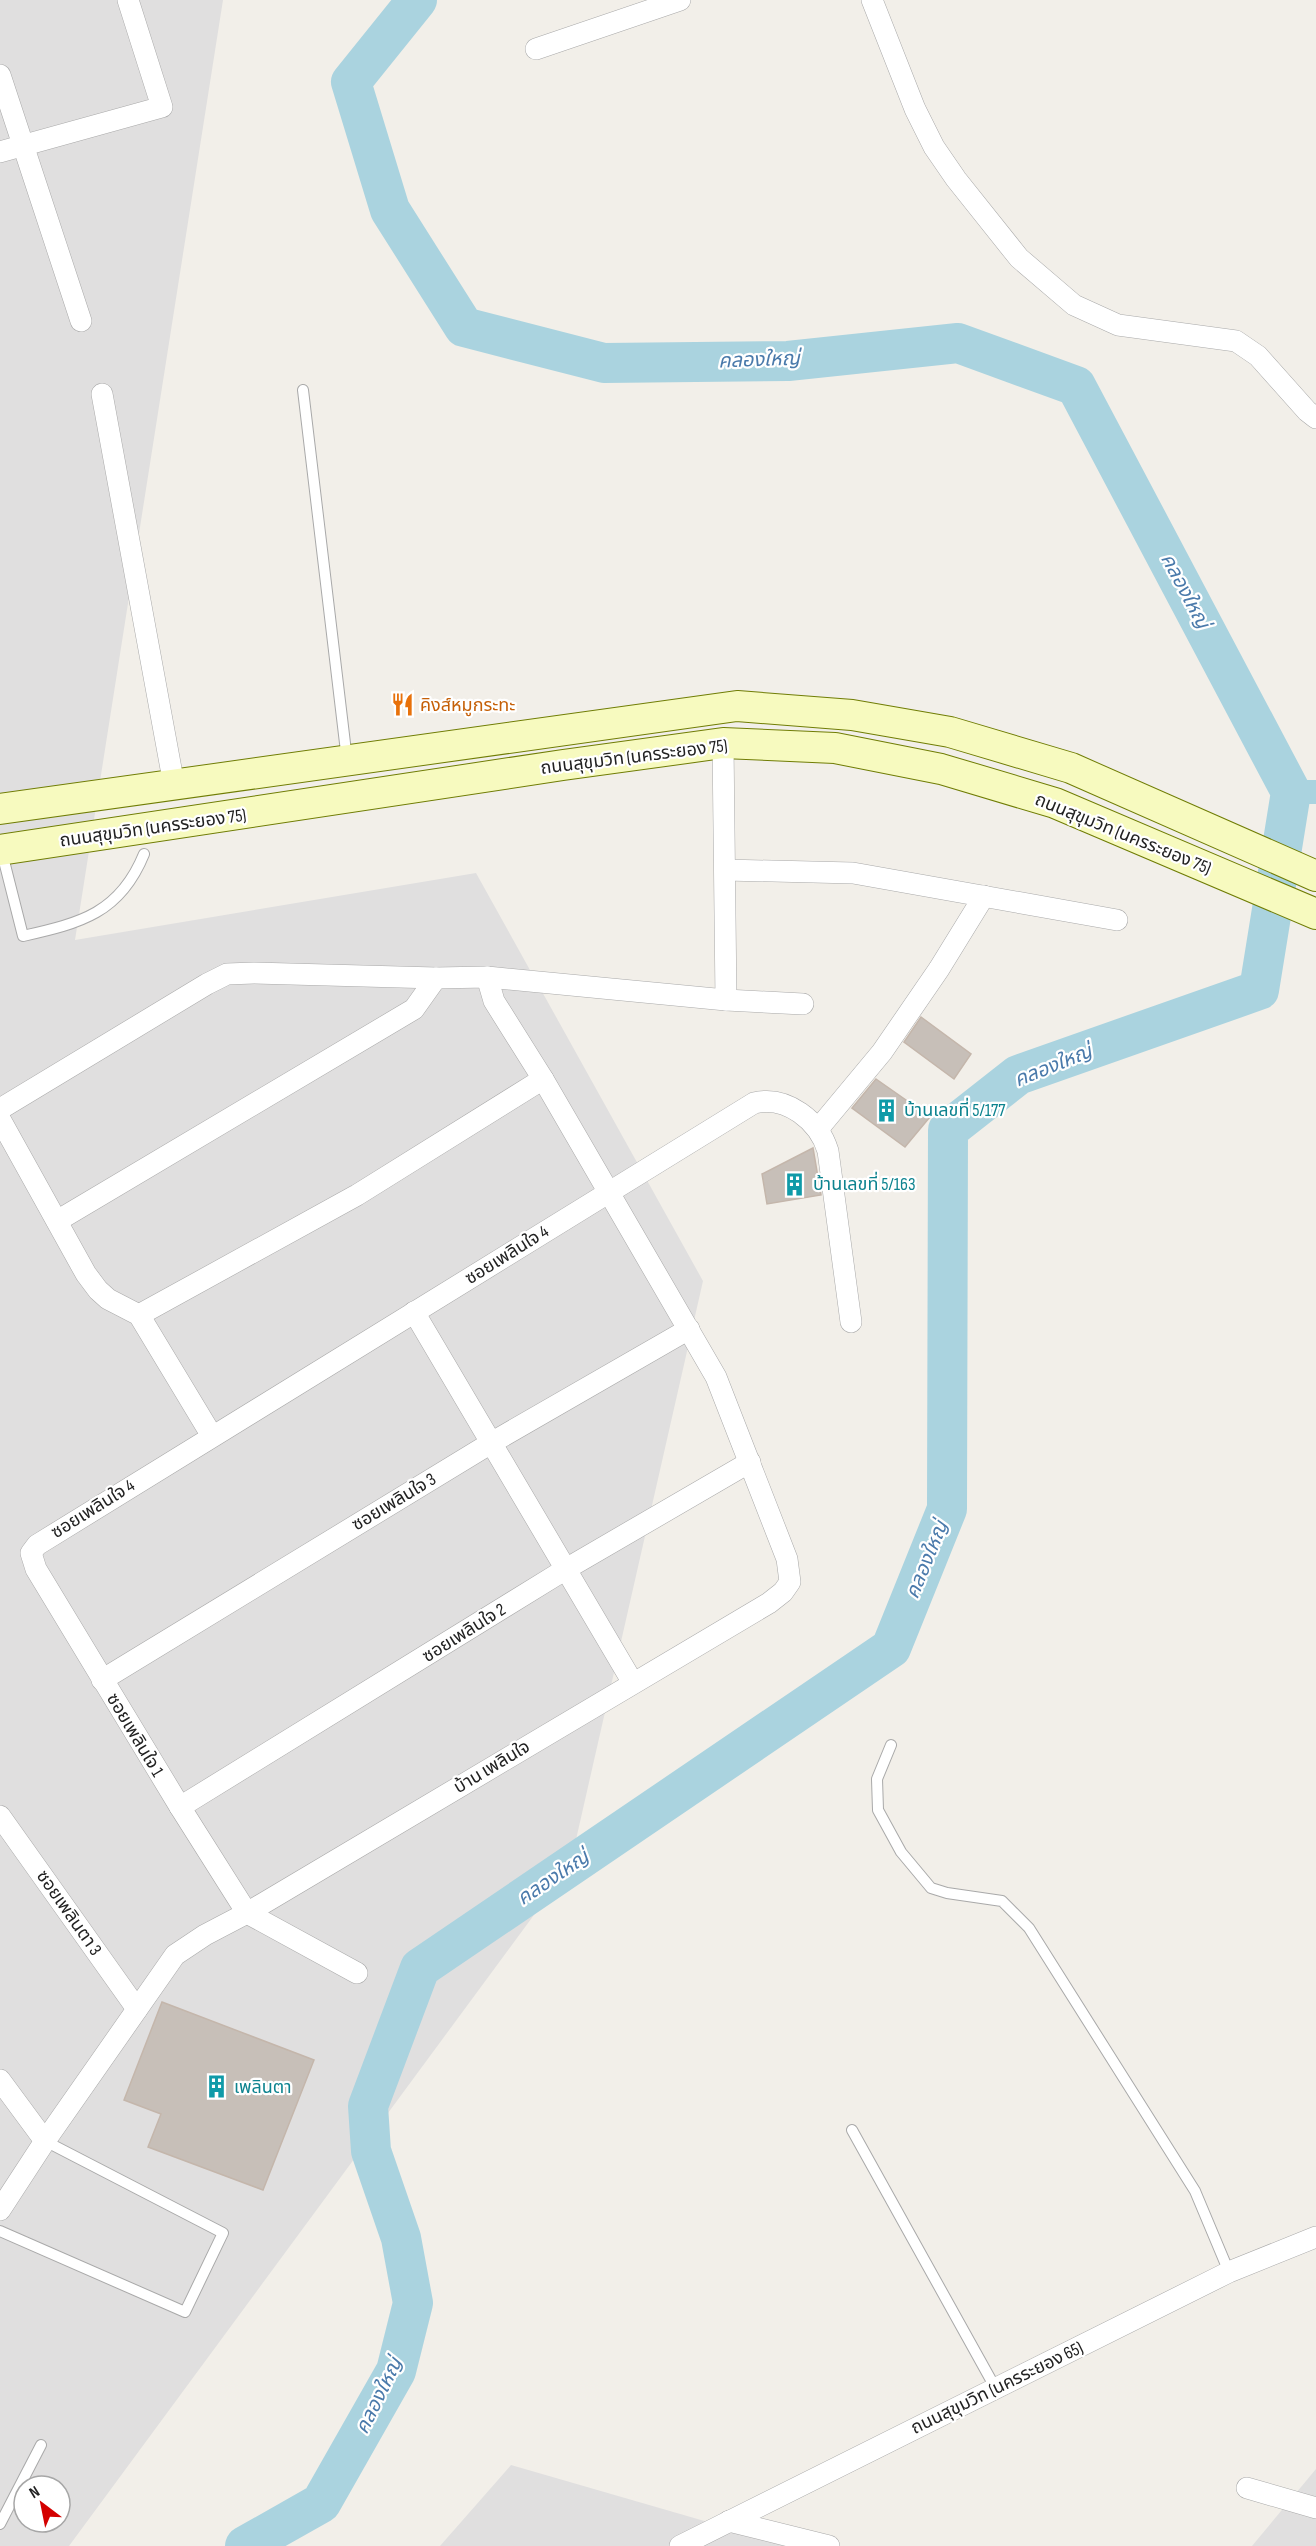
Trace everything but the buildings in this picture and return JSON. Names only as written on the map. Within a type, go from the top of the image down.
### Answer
[{"type":"street","points":[[0,152],[162,108],[128,0]]},
{"type":"street","points":[[536,49],[680,0]]},
{"type":"street","points":[[872,0],[915,108],[934,147],[956,179],[1019,258],[1074,305],[1118,324],[1236,341],[1258,356],[1306,411],[1316,417]]},
{"type":"street","points":[[0,75],[81,321]]},
{"type":"street","points":[[102,394],[174,785]]},
{"type":"street","name":"ถนนสุขุมวิท (นครระยอง 75)","points":[[0,809],[737,706],[852,714],[950,732],[1071,768],[1316,876]]},
{"type":"street","points":[[723,743],[726,1000]]},
{"type":"street","name":"ถนนสุขุมวิท (นครระยอง 75)","points":[[0,850],[723,743],[835,748],[941,770],[1055,803],[1316,914]]},
{"type":"street","points":[[314,765],[319,803]]},
{"type":"street","points":[[725,870],[853,873],[1117,921]]},
{"type":"street","points":[[818,1129],[882,1052],[939,969],[984,896]]},
{"type":"street","points":[[0,1109],[227,974],[487,977],[726,1000],[803,1004]]},
{"type":"street","points":[[487,977],[494,1000],[543,1079],[716,1377],[750,1462]]},
{"type":"street","points":[[57,1221],[414,1009],[436,978]]},
{"type":"street","points":[[139,1315],[357,1195],[543,1079]]},
{"type":"street","name":"ซอยเพลินใจ 4","points":[[32,1552],[45,1538],[754,1103],[778,1101],[790,1106],[818,1129],[828,1151],[851,1322]]},
{"type":"street","points":[[0,1119],[86,1274],[108,1299],[139,1315],[212,1436]]},
{"type":"street","points":[[414,1312],[633,1683]]},
{"type":"street","name":"ซอยเพลินใจ 3","points":[[102,1680],[491,1443],[689,1329]]},
{"type":"street","name":"ซอยเพลินใจ 2","points":[[180,1808],[566,1569],[750,1462]]},
{"type":"street","name":"บ้าน เพลินใจ","points":[[0,2210],[165,1967],[189,1945],[247,1913],[769,1603],[783,1592],[790,1582],[788,1559],[750,1462]]},
{"type":"street","name":"ซอยเพลินใจ 1","points":[[32,1552],[36,1569],[102,1680],[247,1913]]},
{"type":"street","name":"ซอยเพลินตา 3","points":[[0,1816],[137,2009]]},
{"type":"street","points":[[247,1913],[357,1974]]},
{"type":"street","points":[[0,2080],[45,2141]]},
{"type":"street","name":"ถนนสุขุมวิท (นครระยอง 65)","points":[[680,2546],[1229,2272],[1316,2237]]},
{"type":"street","points":[[1247,2488],[1316,2508]]},
{"type":"street","points":[[729,2521],[829,2546]]},
{"type":"lane","points":[[303,390],[347,760]]},
{"type":"lane","points":[[0,850],[23,936],[70,925],[114,900],[125,890],[144,854]]},
{"type":"lane","points":[[891,1745],[877,1779],[878,1810],[901,1852],[931,1888],[947,1893],[1002,1901],[1029,1928],[1196,2191],[1229,2272]]},
{"type":"lane","points":[[852,2130],[996,2389]]},
{"type":"lane","points":[[0,2231],[186,2312],[223,2234],[45,2141]]},
{"type":"lane","points":[[0,2524],[40,2445]]},
{"type":"shaded area","points":[[0,0],[223,0],[75,940],[476,873],[703,1281],[570,1866],[69,2546],[0,2546]]},
{"type":"shaded area","points":[[511,2465],[791,2546],[440,2546]]},
{"type":"shaded area","points":[[1316,2469],[1316,2546],[1252,2546]]},
{"type":"waterway","name":"คลองใหญ่","points":[[245,2546],[321,2503],[396,2371],[413,2303],[401,2238],[371,2151],[368,2106],[420,1968],[891,1648],[947,1509],[948,1130],[1018,1075],[1259,990],[1291,792],[1076,386],[958,343],[788,361],[604,363],[464,327],[390,210],[351,82],[417,0]]},
{"type":"waterway","points":[[1291,792],[1316,792]]},
{"type":"place","name":"คิงส์หมูกระทะ","points":[[402,705]]},
{"type":"place","name":"บ้านเลขที่ 5/177","points":[[886,1110]]},
{"type":"place","name":"บ้านเลขที่ 5/163","points":[[795,1184]]},
{"type":"place","name":"เพลินตา","points":[[216,2087]]}]
